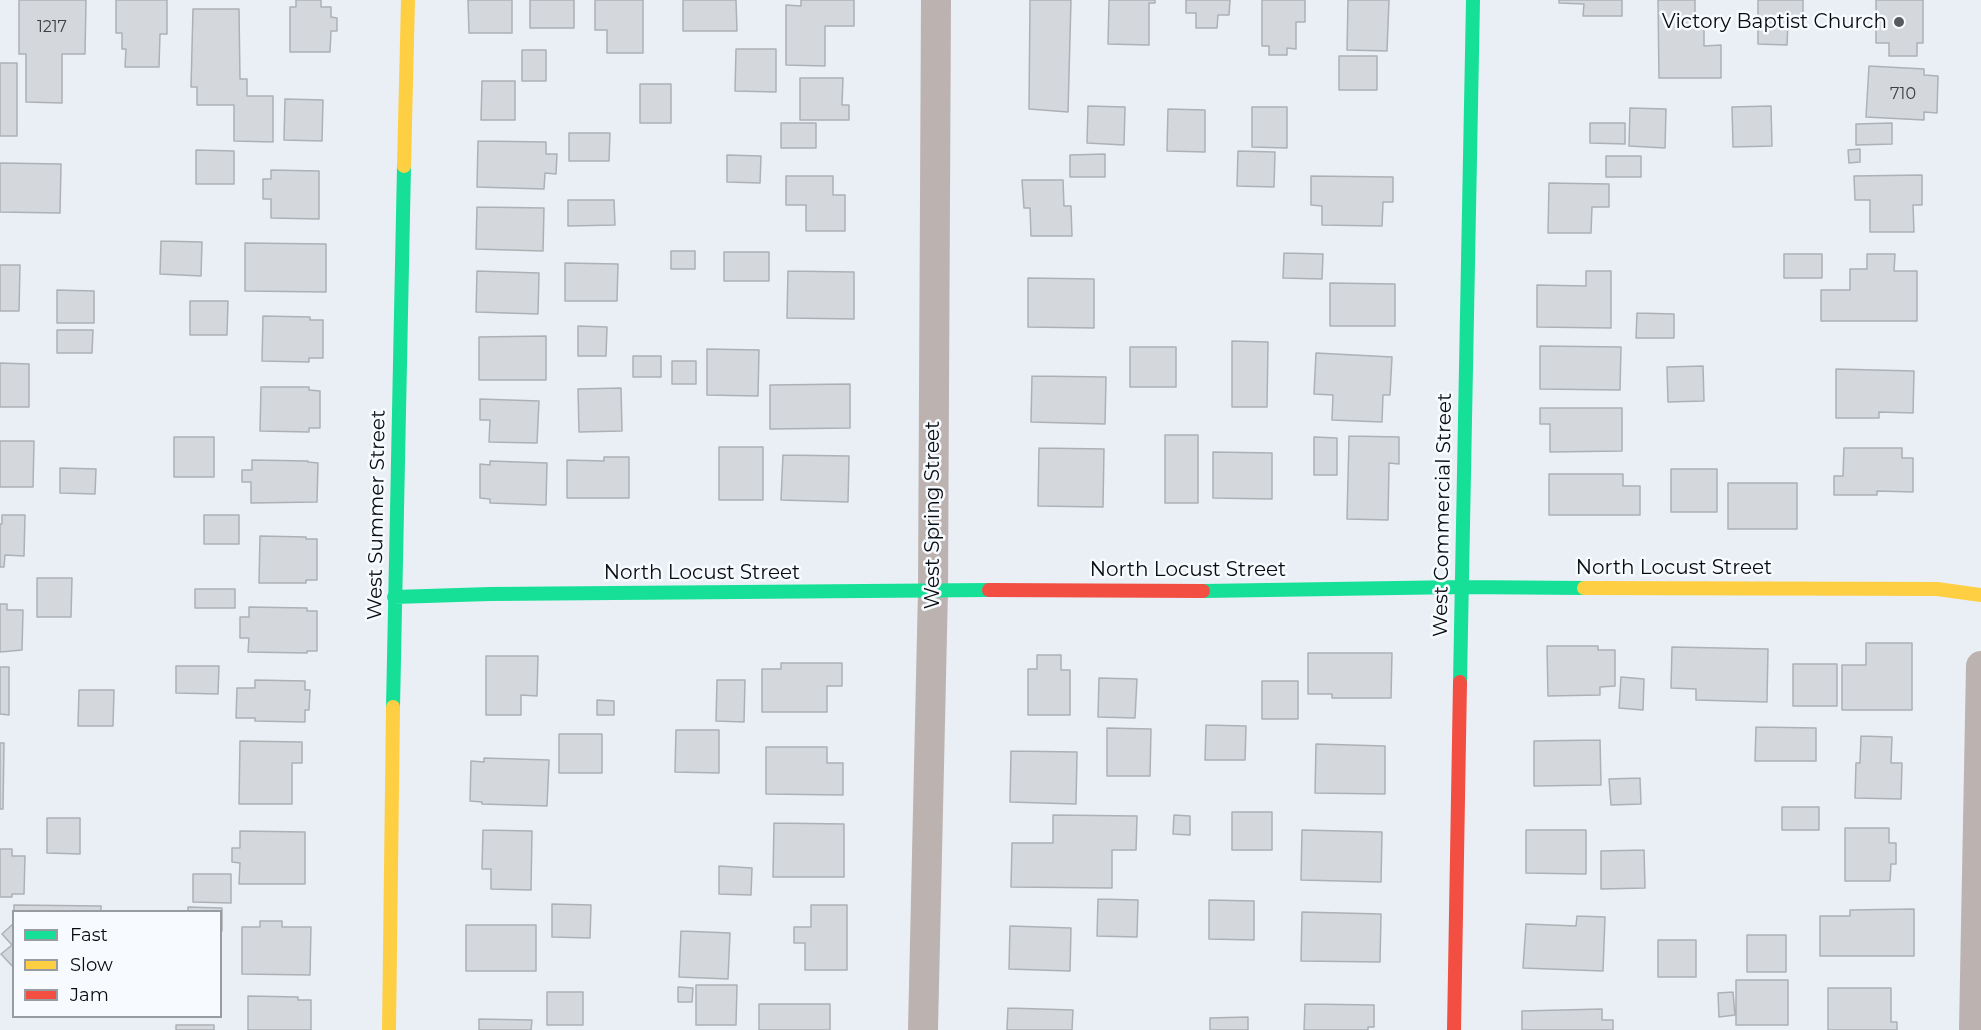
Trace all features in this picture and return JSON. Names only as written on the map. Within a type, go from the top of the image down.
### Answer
[{"type":"street","name":"West Summer Street","points":[[389,1030],[394,597],[408,0]]},
{"type":"street","name":"West Spring Street","points":[[922,1030],[933,590],[936,0]]},
{"type":"street","name":"West Commercial Street","points":[[1454,1030],[1473,0]]},
{"type":"street","name":"North Locust Street","points":[[394,597],[514,593],[1195,591],[1461,587],[1937,589],[1981,595]]},
{"type":"street","points":[[1974,1030],[1981,666]]},
{"type":"building","points":[[19,0],[86,0],[85,54],[62,54],[62,103],[26,102],[26,54],[19,54]]},
{"type":"building","points":[[116,0],[167,0],[167,34],[160,34],[159,67],[125,67],[126,49],[122,49],[122,33],[116,33]]},
{"type":"building","points":[[296,0],[321,0],[321,7],[331,7],[331,17],[337,18],[337,31],[331,31],[330,52],[290,52],[290,7],[296,7]]},
{"type":"building","points":[[468,0],[512,0],[512,33],[469,33]]},
{"type":"building","points":[[530,0],[574,0],[574,28],[530,28]]},
{"type":"building","points":[[595,0],[643,0],[643,53],[607,53],[607,30],[595,30]]},
{"type":"building","points":[[683,0],[736,0],[737,31],[683,31]]},
{"type":"building","points":[[801,0],[854,0],[854,26],[825,26],[825,66],[786,65],[786,5],[801,6]]},
{"type":"building","points":[[1030,0],[1071,0],[1068,112],[1029,109]]},
{"type":"building","points":[[1109,0],[1155,0],[1155,3],[1149,3],[1149,45],[1108,44]]},
{"type":"building","points":[[1186,0],[1230,0],[1229,15],[1218,15],[1217,28],[1196,28],[1196,13],[1186,13]]},
{"type":"building","points":[[1262,0],[1305,0],[1305,22],[1296,22],[1296,49],[1287,48],[1287,55],[1269,55],[1269,46],[1262,46]]},
{"type":"building","points":[[1348,0],[1389,0],[1387,51],[1347,50]]},
{"type":"building","points":[[1559,0],[1622,0],[1622,16],[1583,16],[1584,4],[1559,3]]},
{"type":"building","points":[[1658,0],[1695,0],[1695,25],[1704,24],[1704,46],[1721,45],[1721,78],[1659,78]]},
{"type":"building","points":[[1758,0],[1803,0],[1803,23],[1788,22],[1787,45],[1758,44]]},
{"type":"building","name":"Victory Baptist Church","points":[[1876,0],[1923,0],[1923,43],[1917,43],[1917,56],[1889,56],[1889,43],[1876,43]]},
{"type":"building","points":[[193,9],[239,9],[240,79],[247,79],[247,96],[273,96],[273,142],[234,141],[234,105],[197,105],[197,87],[191,87]]},
{"type":"building","points":[[736,49],[776,49],[776,92],[735,91]]},
{"type":"building","points":[[522,50],[546,50],[546,81],[522,81]]},
{"type":"building","points":[[1339,56],[1377,56],[1377,90],[1339,90]]},
{"type":"building","points":[[0,63],[17,63],[17,136],[0,136]]},
{"type":"building","points":[[1869,66],[1924,69],[1924,75],[1938,76],[1937,113],[1924,112],[1924,120],[1866,117]]},
{"type":"building","points":[[800,78],[843,78],[842,105],[849,105],[849,120],[800,120]]},
{"type":"building","points":[[482,81],[515,81],[515,120],[481,120]]},
{"type":"building","points":[[640,84],[671,84],[671,123],[640,123]]},
{"type":"building","points":[[285,99],[323,100],[322,141],[284,140]]},
{"type":"building","points":[[1088,106],[1125,107],[1124,145],[1087,143]]},
{"type":"building","points":[[1771,106],[1772,146],[1733,147],[1732,107]]},
{"type":"building","points":[[1252,107],[1287,107],[1287,148],[1252,147]]},
{"type":"building","points":[[1630,108],[1666,109],[1665,148],[1629,146]]},
{"type":"building","points":[[1168,109],[1205,110],[1205,152],[1167,151]]},
{"type":"building","points":[[781,123],[816,123],[816,148],[781,148]]},
{"type":"building","points":[[1590,123],[1625,123],[1625,144],[1590,143]]},
{"type":"building","points":[[1892,123],[1892,144],[1856,145],[1856,124]]},
{"type":"building","points":[[569,133],[610,133],[609,161],[569,161]]},
{"type":"building","points":[[478,141],[546,142],[546,154],[557,154],[556,174],[545,173],[544,189],[477,187]]},
{"type":"building","points":[[1860,149],[1860,162],[1849,163],[1848,150]]},
{"type":"building","points":[[196,150],[234,151],[234,184],[196,184]]},
{"type":"building","points":[[1238,151],[1275,152],[1274,187],[1237,186]]},
{"type":"building","points":[[1105,154],[1105,177],[1070,177],[1070,155]]},
{"type":"building","points":[[727,155],[761,156],[760,183],[727,182]]},
{"type":"building","points":[[1606,156],[1641,156],[1641,177],[1606,177]]},
{"type":"building","points":[[0,163],[61,164],[60,213],[0,212]]},
{"type":"building","points":[[271,170],[319,171],[319,219],[271,218],[271,199],[263,199],[263,179],[271,179]]},
{"type":"building","points":[[1922,175],[1922,205],[1913,205],[1914,232],[1870,232],[1870,200],[1855,200],[1854,176]]},
{"type":"building","points":[[786,176],[833,176],[833,195],[845,195],[845,231],[806,231],[806,205],[786,205]]},
{"type":"building","points":[[1311,176],[1393,177],[1393,202],[1383,202],[1382,226],[1322,225],[1322,206],[1311,205]]},
{"type":"building","points":[[1022,180],[1063,180],[1064,206],[1071,206],[1072,236],[1031,236],[1030,208],[1024,208]]},
{"type":"building","points":[[1549,183],[1609,184],[1609,207],[1592,207],[1591,233],[1548,233]]},
{"type":"building","points":[[568,200],[614,200],[615,225],[568,226]]},
{"type":"building","points":[[477,207],[544,208],[543,251],[476,249]]},
{"type":"building","points":[[161,241],[202,242],[201,276],[160,274]]},
{"type":"building","points":[[245,243],[326,244],[326,292],[245,291]]},
{"type":"building","points":[[671,251],[695,251],[695,269],[671,269]]},
{"type":"building","points":[[724,252],[769,252],[769,281],[724,281]]},
{"type":"building","points":[[1284,253],[1323,254],[1322,279],[1283,278]]},
{"type":"building","points":[[1784,254],[1822,254],[1822,278],[1784,278]]},
{"type":"building","points":[[1867,254],[1895,254],[1894,271],[1917,271],[1917,321],[1821,321],[1821,290],[1850,290],[1850,269],[1867,269]]},
{"type":"building","points":[[565,263],[618,264],[617,301],[565,301]]},
{"type":"building","points":[[0,265],[20,265],[19,311],[0,311]]},
{"type":"building","points":[[477,271],[539,273],[538,314],[476,312]]},
{"type":"building","points":[[788,271],[854,272],[854,319],[787,318]]},
{"type":"building","points":[[1586,271],[1611,271],[1611,328],[1537,327],[1537,285],[1586,286]]},
{"type":"building","points":[[1028,278],[1094,279],[1094,328],[1028,327]]},
{"type":"building","points":[[1330,283],[1395,284],[1395,326],[1330,326]]},
{"type":"building","points":[[57,290],[94,291],[94,323],[57,323]]},
{"type":"building","points":[[190,301],[228,301],[227,335],[190,335]]},
{"type":"building","points":[[1637,313],[1674,314],[1674,338],[1636,338]]},
{"type":"building","points":[[263,316],[310,317],[310,320],[323,320],[323,358],[309,358],[309,362],[262,361]]},
{"type":"building","points":[[578,326],[607,327],[606,356],[578,356]]},
{"type":"building","points":[[57,330],[93,330],[92,353],[57,353]]},
{"type":"building","points":[[546,336],[546,380],[479,380],[479,337]]},
{"type":"building","points":[[1232,341],[1268,342],[1267,407],[1232,407]]},
{"type":"building","points":[[1540,346],[1621,347],[1620,390],[1540,389]]},
{"type":"building","points":[[1130,347],[1176,347],[1176,387],[1130,387]]},
{"type":"building","points":[[707,349],[759,350],[758,396],[707,395]]},
{"type":"building","points":[[1316,353],[1392,357],[1390,395],[1383,395],[1382,422],[1332,420],[1333,395],[1314,394]]},
{"type":"building","points":[[633,356],[661,356],[661,377],[633,377]]},
{"type":"building","points":[[672,361],[696,361],[696,384],[672,384]]},
{"type":"building","points":[[0,363],[29,364],[29,407],[0,407]]},
{"type":"building","points":[[1703,366],[1704,401],[1668,402],[1667,367]]},
{"type":"building","points":[[1836,369],[1914,371],[1913,413],[1879,412],[1879,418],[1836,418]]},
{"type":"building","points":[[1032,376],[1106,377],[1105,424],[1031,422]]},
{"type":"building","points":[[850,384],[850,428],[770,429],[770,385]]},
{"type":"building","points":[[261,387],[309,387],[309,390],[320,391],[320,428],[309,428],[309,432],[260,431]]},
{"type":"building","points":[[621,388],[622,431],[579,432],[578,389]]},
{"type":"building","points":[[480,399],[539,401],[537,443],[489,442],[490,420],[480,420]]},
{"type":"building","points":[[1540,408],[1622,408],[1622,451],[1550,452],[1550,424],[1540,424]]},
{"type":"building","points":[[1165,435],[1198,435],[1198,503],[1165,503]]},
{"type":"building","points":[[1349,436],[1399,437],[1399,464],[1389,463],[1388,520],[1347,519]]},
{"type":"building","points":[[174,437],[214,437],[214,477],[174,477]]},
{"type":"building","points":[[1314,437],[1337,438],[1337,475],[1314,475]]},
{"type":"building","points":[[0,441],[34,441],[33,487],[0,487]]},
{"type":"building","points":[[719,447],[763,447],[763,500],[719,500]]},
{"type":"building","points":[[1039,448],[1104,449],[1103,507],[1038,506]]},
{"type":"building","points":[[1844,448],[1902,448],[1902,458],[1913,458],[1913,492],[1877,491],[1877,495],[1834,495],[1834,476],[1843,476]]},
{"type":"building","points":[[1213,452],[1272,453],[1272,499],[1213,498]]},
{"type":"building","points":[[783,455],[849,456],[848,502],[781,500]]},
{"type":"building","points":[[604,457],[629,457],[629,498],[567,498],[567,460],[604,461]]},
{"type":"building","points":[[252,460],[318,463],[317,502],[251,503],[251,482],[242,482],[242,470],[252,470]]},
{"type":"building","points":[[490,461],[547,463],[546,505],[490,503],[490,499],[480,498],[480,464],[490,465]]},
{"type":"building","points":[[60,468],[96,469],[95,494],[60,493]]},
{"type":"building","points":[[1671,469],[1717,469],[1717,512],[1671,512]]},
{"type":"building","points":[[1549,474],[1623,474],[1623,486],[1640,486],[1640,515],[1549,515]]},
{"type":"building","points":[[1728,483],[1797,483],[1797,529],[1728,529]]},
{"type":"building","points":[[2,515],[25,515],[24,556],[5,555],[4,567],[0,567],[0,524],[2,524]]},
{"type":"building","points":[[204,515],[239,515],[239,544],[204,544]]},
{"type":"building","points":[[260,536],[317,539],[317,580],[306,580],[306,583],[259,583]]},
{"type":"building","points":[[37,578],[72,578],[71,617],[37,617]]},
{"type":"building","points":[[195,589],[235,589],[235,608],[195,608]]},
{"type":"building","points":[[0,604],[7,604],[7,610],[23,610],[22,650],[0,652]]},
{"type":"building","points":[[249,607],[307,608],[307,611],[317,611],[317,651],[307,651],[307,653],[248,652],[249,638],[240,638],[240,617],[249,617]]},
{"type":"building","points":[[1866,643],[1912,643],[1912,710],[1842,710],[1842,665],[1866,665]]},
{"type":"building","points":[[1547,646],[1598,646],[1598,650],[1615,650],[1615,686],[1600,687],[1600,695],[1548,696]]},
{"type":"building","points":[[1672,647],[1768,649],[1767,702],[1696,700],[1696,689],[1671,688]]},
{"type":"building","points":[[1308,653],[1392,653],[1391,698],[1332,698],[1332,694],[1308,694]]},
{"type":"building","points":[[1037,655],[1061,655],[1061,670],[1070,670],[1070,715],[1028,715],[1028,669],[1037,669]]},
{"type":"building","points":[[486,656],[538,656],[537,696],[521,695],[521,715],[486,715]]},
{"type":"building","points":[[781,663],[842,663],[842,686],[827,686],[827,712],[762,712],[762,669],[781,669]]},
{"type":"building","points":[[1793,664],[1837,664],[1837,706],[1793,706]]},
{"type":"building","points":[[176,666],[219,666],[218,694],[176,693]]},
{"type":"building","points":[[0,667],[9,667],[9,715],[0,714]]},
{"type":"building","points":[[1621,677],[1644,679],[1643,710],[1619,708]]},
{"type":"building","points":[[1099,678],[1137,679],[1135,718],[1098,717]]},
{"type":"building","points":[[255,680],[305,681],[305,690],[310,690],[309,710],[305,710],[305,722],[255,721],[255,718],[236,718],[237,688],[255,688]]},
{"type":"building","points":[[717,680],[745,680],[744,722],[716,721]]},
{"type":"building","points":[[1262,681],[1298,681],[1298,719],[1262,719]]},
{"type":"building","points":[[79,690],[114,690],[113,726],[78,726]]},
{"type":"building","points":[[597,700],[614,701],[614,715],[597,715]]},
{"type":"building","points":[[1206,725],[1246,726],[1245,760],[1205,760]]},
{"type":"building","points":[[1756,727],[1816,728],[1816,761],[1755,761]]},
{"type":"building","points":[[1107,728],[1151,729],[1150,776],[1107,776]]},
{"type":"building","points":[[676,730],[719,730],[719,773],[675,772]]},
{"type":"building","points":[[559,734],[602,734],[602,773],[559,773]]},
{"type":"building","points":[[1861,736],[1892,737],[1891,763],[1902,763],[1901,799],[1855,798],[1856,763],[1860,763]]},
{"type":"building","points":[[1600,740],[1601,785],[1534,786],[1534,741]]},
{"type":"building","points":[[240,741],[302,742],[302,763],[292,763],[292,804],[239,804]]},
{"type":"building","points":[[0,743],[4,743],[3,809],[0,809]]},
{"type":"building","points":[[1316,744],[1385,746],[1385,794],[1315,793]]},
{"type":"building","points":[[766,747],[827,747],[827,763],[843,763],[843,795],[766,794]]},
{"type":"building","points":[[1011,751],[1077,752],[1076,804],[1010,802]]},
{"type":"building","points":[[484,758],[549,760],[547,806],[482,804],[482,802],[470,801],[471,761],[484,762]]},
{"type":"building","points":[[1640,778],[1641,804],[1611,805],[1609,779]]},
{"type":"building","points":[[1782,807],[1819,807],[1819,830],[1782,830]]},
{"type":"building","points":[[1232,812],[1272,812],[1272,850],[1232,850]]},
{"type":"building","points":[[1053,815],[1137,816],[1136,850],[1112,850],[1112,888],[1011,887],[1012,843],[1053,843]]},
{"type":"building","points":[[1174,815],[1190,816],[1190,835],[1173,834]]},
{"type":"building","points":[[47,818],[80,818],[80,854],[47,853]]},
{"type":"building","points":[[774,823],[844,824],[844,877],[773,877]]},
{"type":"building","points":[[1845,828],[1889,828],[1889,843],[1896,843],[1896,864],[1891,864],[1890,881],[1845,881]]},
{"type":"building","points":[[483,830],[532,831],[531,890],[491,889],[491,869],[482,869]]},
{"type":"building","points":[[1302,830],[1382,832],[1381,882],[1301,880]]},
{"type":"building","points":[[1526,830],[1586,830],[1586,874],[1526,873]]},
{"type":"building","points":[[240,831],[305,832],[305,884],[239,884],[240,863],[232,862],[232,848],[240,848]]},
{"type":"building","points":[[0,849],[12,849],[12,856],[25,856],[24,894],[0,897]]},
{"type":"building","points":[[1644,850],[1645,888],[1601,889],[1601,851]]},
{"type":"building","points":[[719,866],[752,868],[751,895],[719,894]]},
{"type":"building","points":[[193,874],[231,874],[231,903],[193,902]]},
{"type":"building","points":[[1098,899],[1138,900],[1137,937],[1097,936]]},
{"type":"building","points":[[1209,900],[1254,901],[1254,940],[1209,939]]},
{"type":"building","points":[[552,904],[591,905],[590,938],[552,937]]},
{"type":"building","points":[[14,905],[101,906],[101,910],[14,910]]},
{"type":"building","points":[[811,905],[847,905],[847,970],[805,970],[805,943],[794,943],[794,927],[811,927]]},
{"type":"building","points":[[188,907],[222,908],[222,910],[188,910]]},
{"type":"building","points":[[1914,909],[1914,956],[1820,956],[1820,916],[1850,916],[1850,910]]},
{"type":"building","points":[[1302,912],[1381,914],[1380,962],[1301,961]]},
{"type":"building","points":[[1577,916],[1605,917],[1603,971],[1523,968],[1526,924],[1576,926]]},
{"type":"building","points":[[260,921],[282,921],[282,927],[311,927],[310,975],[242,974],[242,927],[260,927]]},
{"type":"building","points":[[12,925],[12,945],[2,934]]},
{"type":"building","points":[[466,925],[536,925],[536,971],[466,971]]},
{"type":"building","points":[[1010,926],[1071,928],[1070,971],[1009,969]]},
{"type":"building","points":[[681,931],[730,933],[728,979],[679,977]]},
{"type":"building","points":[[1747,935],[1786,935],[1786,972],[1747,972]]},
{"type":"building","points":[[1658,940],[1696,940],[1696,977],[1658,977]]},
{"type":"building","points":[[12,945],[12,966],[1,954]]},
{"type":"building","points":[[1736,980],[1788,980],[1788,1025],[1736,1025]]},
{"type":"building","points":[[696,985],[737,985],[736,1025],[696,1025]]},
{"type":"building","points":[[678,987],[693,988],[692,1002],[678,1002]]},
{"type":"building","points":[[1828,988],[1891,988],[1891,1022],[1897,1022],[1897,1030],[1828,1030]]},
{"type":"building","points":[[547,992],[583,992],[583,1025],[547,1025]]},
{"type":"building","points":[[1733,992],[1735,1015],[1719,1017],[1718,993]]},
{"type":"building","points":[[248,996],[298,997],[298,1000],[311,1000],[311,1030],[248,1030]]},
{"type":"building","points":[[759,1004],[830,1004],[830,1030],[759,1030]]},
{"type":"building","points":[[1305,1004],[1374,1005],[1374,1027],[1368,1027],[1368,1030],[1304,1030]]},
{"type":"building","points":[[1008,1008],[1073,1010],[1072,1030],[1007,1030]]},
{"type":"building","points":[[1602,1009],[1602,1020],[1613,1020],[1613,1030],[1522,1030],[1522,1011]]},
{"type":"building","points":[[1248,1017],[1248,1030],[1210,1030],[1210,1018]]},
{"type":"building","points":[[479,1019],[532,1020],[531,1030],[479,1030]]},
{"type":"building","points":[[176,1025],[214,1025],[214,1030],[176,1030]]},
{"type":"traffic: fast","points":[[1460,682],[1473,0]]},
{"type":"traffic: fast","points":[[393,707],[404,166]]},
{"type":"traffic: fast","points":[[1203,591],[1461,587],[1584,588]]},
{"type":"traffic: fast","points":[[394,597],[490,594],[989,590]]},
{"type":"traffic: slow","points":[[404,166],[408,0]]},
{"type":"traffic: slow","points":[[1584,588],[1937,589],[1981,595]]},
{"type":"traffic: slow","points":[[389,1030],[393,707]]},
{"type":"traffic: jam","points":[[989,590],[1203,591]]},
{"type":"traffic: jam","points":[[1454,1030],[1460,682]]},
{"type":"place","name":"Victory Baptist Church","points":[[1899,22]]}]
